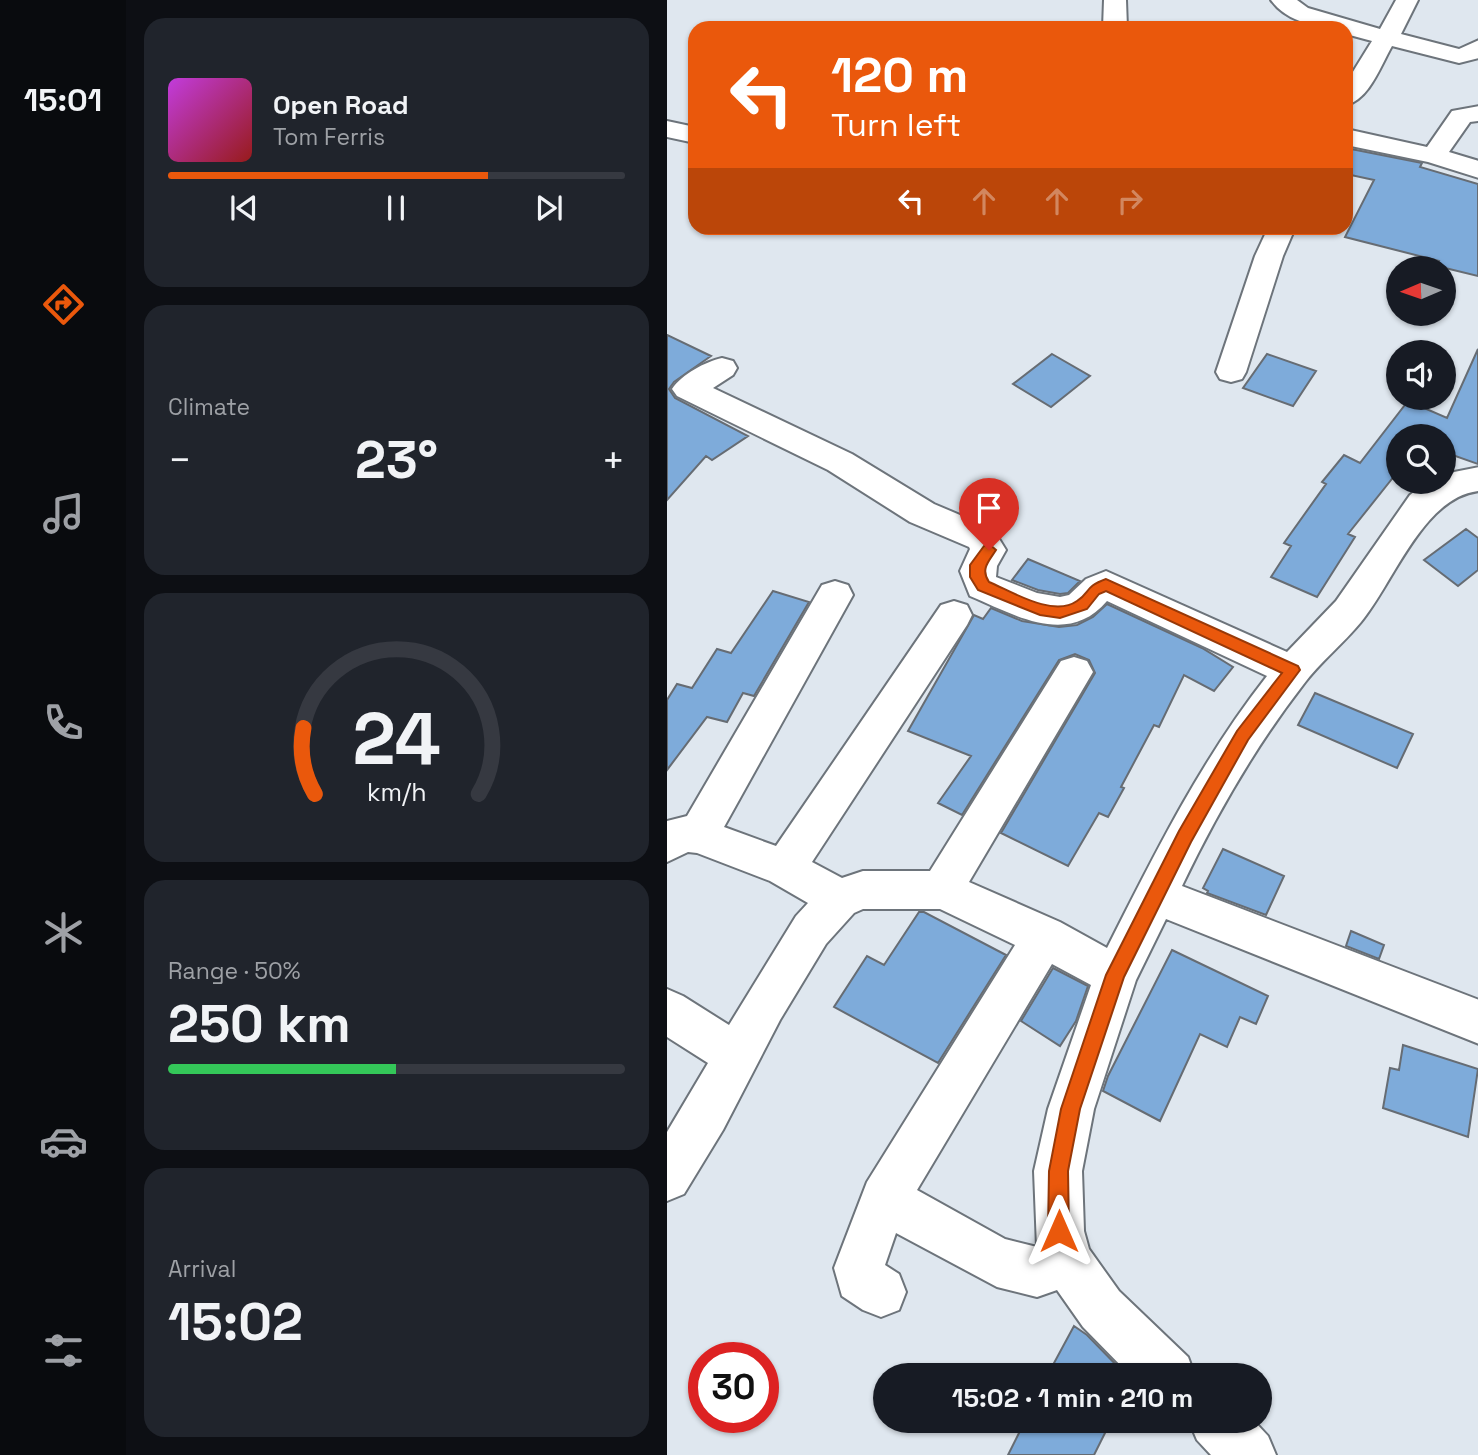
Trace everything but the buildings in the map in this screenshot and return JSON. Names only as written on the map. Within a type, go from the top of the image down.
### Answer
[{"type":"street","points":[[1114,0],[1115,21]]},
{"type":"street","points":[[1282,0],[1300,13],[1324,21]]},
{"type":"street","points":[[1353,90],[1386,36],[1396,27],[1407,0]]},
{"type":"street","points":[[1353,28],[1459,56],[1466,56],[1478,47]]},
{"type":"street","points":[[1434,156],[1461,116],[1478,113]]},
{"type":"street","points":[[667,129],[688,134]]},
{"type":"street","points":[[1353,139],[1434,156],[1478,170]]},
{"type":"street","points":[[1231,372],[1278,235]]},
{"type":"street","points":[[678,397],[722,368]]},
{"type":"street","points":[[678,397],[840,462],[922,513],[981,538],[989,550],[978,565],[978,577],[983,586],[1045,610],[1060,612],[1082,605],[1094,590],[1106,585],[1292,670]]},
{"type":"street","points":[[1156,1363],[1101,1309],[1067,1261],[1059,1231],[1058,1171],[1071,1109],[1116,975],[1155,895],[1243,735],[1292,670],[1349,611],[1422,504],[1437,490],[1458,481],[1478,479]]},
{"type":"street","points":[[836,595],[682,839],[785,867],[839,899]]},
{"type":"street","points":[[785,867],[954,615]]},
{"type":"street","points":[[941,890],[1074,672]]},
{"type":"street","points":[[667,1177],[706,1113],[753,1023],[811,930],[839,899],[863,890],[941,890],[1045,936],[1116,975]]},
{"type":"street","points":[[1155,895],[1478,1022]]},
{"type":"street","points":[[881,1292],[860,1279],[859,1268],[884,1199],[1045,936]]},
{"type":"street","points":[[667,1010],[737,1056]]},
{"type":"street","points":[[884,1199],[997,1262],[1037,1272],[1067,1261]]},
{"type":"street","points":[[1228,1433],[1249,1455]]},
{"type":"route","points":[[989,550],[978,565],[978,577],[983,586],[1045,610],[1060,612],[1082,605],[1094,590],[1106,585],[1292,670],[1243,735],[1185,836],[1116,975],[1071,1109],[1058,1171],[1059,1231]]}]
